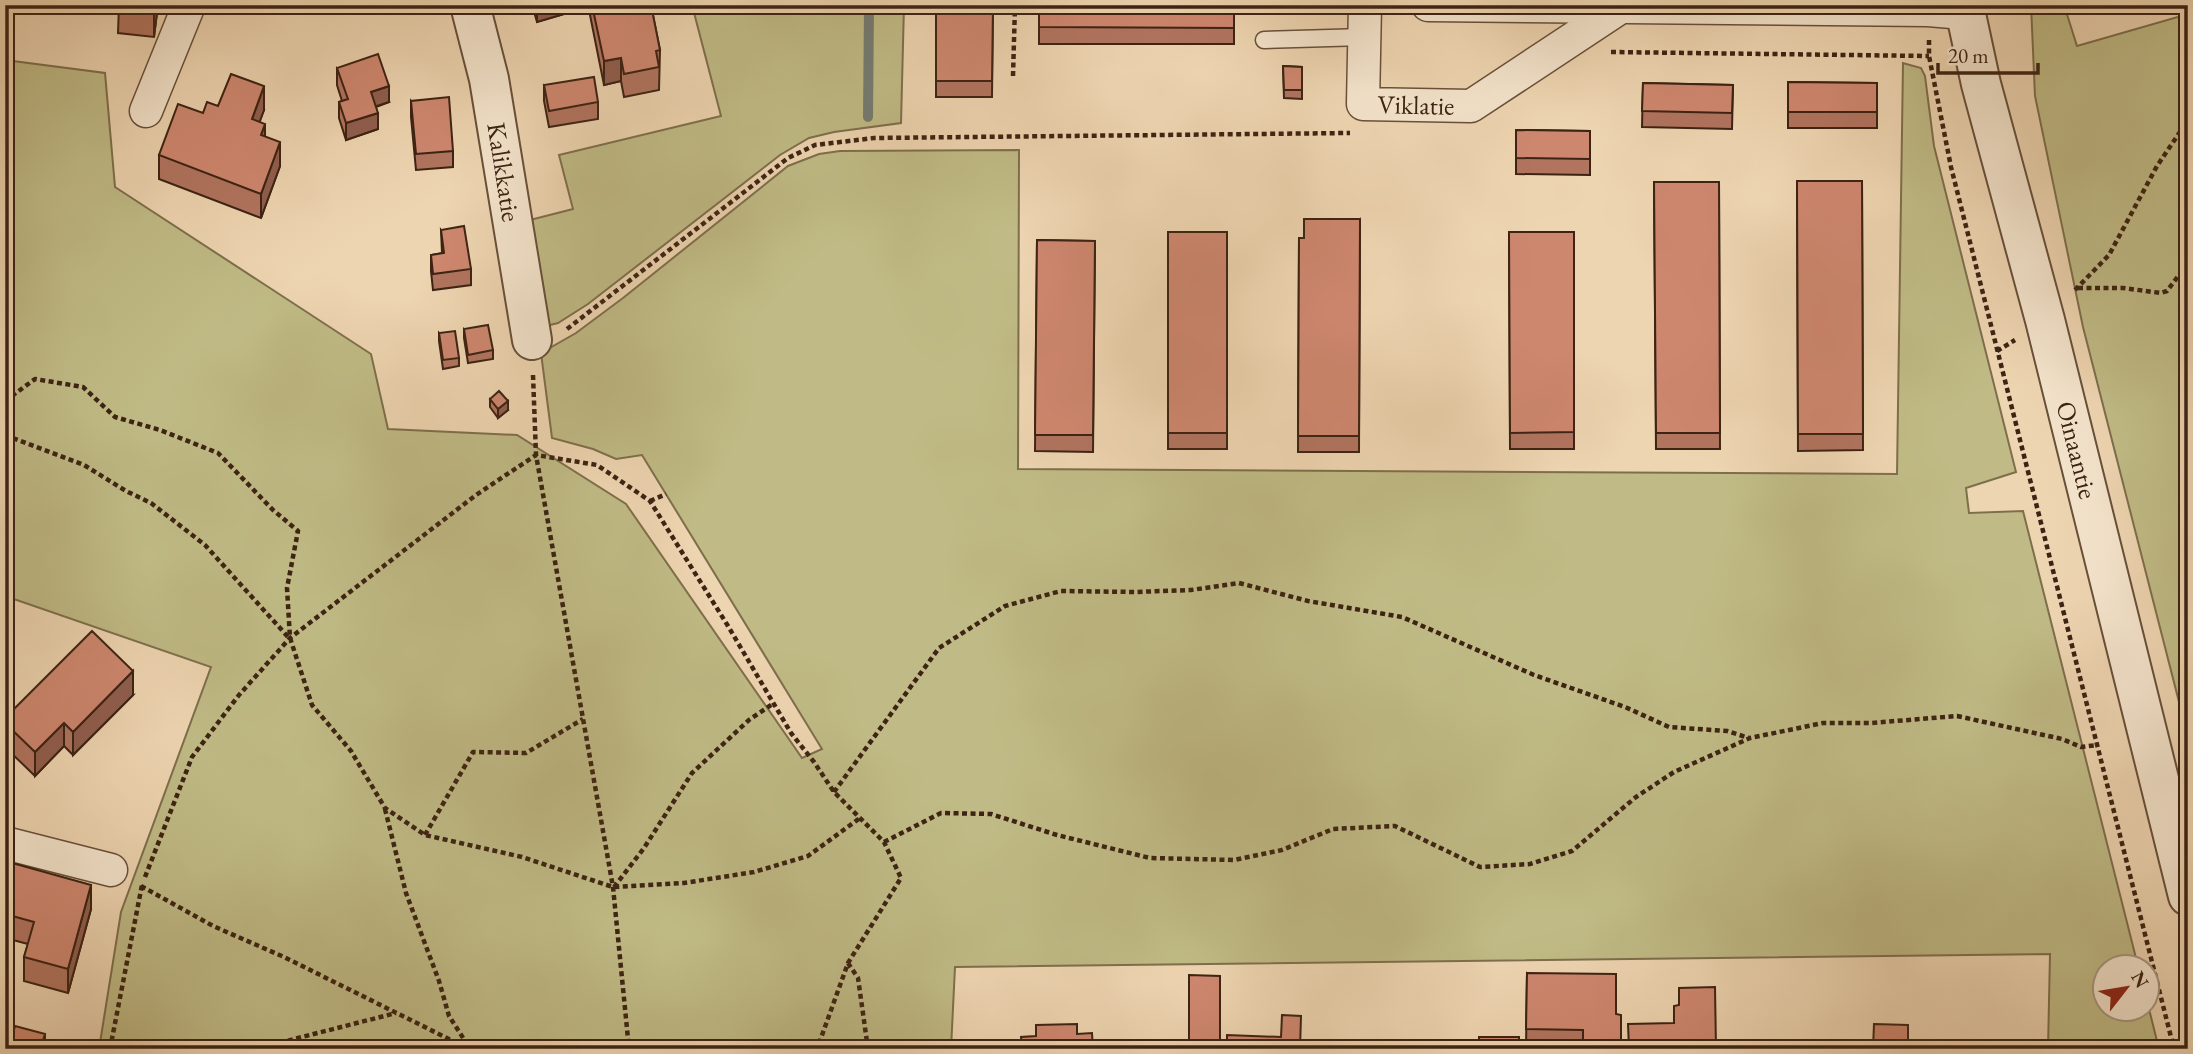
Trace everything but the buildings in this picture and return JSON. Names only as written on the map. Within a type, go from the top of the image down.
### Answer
[{"type":"street","points":[[146,111],[189,5]]},
{"type":"street","name":"Kalikkatie","points":[[470,5],[489,79],[532,340]]},
{"type":"street","name":"Viklatie","points":[[1365,5],[1363,104],[1471,106],[1621,6]]},
{"type":"street","points":[[1427,5],[1952,9]]},
{"type":"street","name":"Oinaantie","points":[[1952,9],[2045,320],[2188,896]]},
{"type":"street","points":[[5,843],[111,870]]},
{"type":"lane","points":[[1264,40],[1364,37]]},
{"type":"path","points":[[1013,76],[1015,5]]},
{"type":"path","points":[[1952,9],[1929,56],[1951,167],[2174,1049]]},
{"type":"path","points":[[1599,52],[1929,56]]},
{"type":"path","points":[[2188,120],[2157,166],[2109,255],[2077,288],[2123,288],[2161,293],[2167,291],[2179,275],[2188,271]]},
{"type":"path","points":[[629,1049],[613,887],[536,455],[532,340],[555,335],[573,326],[788,158],[815,145],[874,138],[1361,133]]},
{"type":"path","points":[[5,401],[35,379],[83,387],[115,417],[160,430],[218,453],[273,510],[298,531],[287,588],[290,638],[312,705],[351,751],[385,808],[406,893],[439,981],[449,1016],[469,1049]]},
{"type":"path","points":[[5,435],[84,465],[151,503],[205,545],[290,638]]},
{"type":"path","points":[[110,1049],[141,887],[192,757],[239,695],[290,638],[475,495],[536,455],[597,465],[650,501],[791,733],[834,792],[884,842],[901,878],[848,963],[817,1049]]},
{"type":"path","points":[[650,501],[666,494]]},
{"type":"path","points":[[834,792],[939,648],[1005,606],[1060,590],[1191,590],[1239,583],[1308,601],[1402,617],[1534,675],[1625,707],[1670,727],[1727,731],[1750,738]]},
{"type":"path","points":[[613,887],[644,848],[692,773],[748,720],[774,703]]},
{"type":"path","points":[[884,842],[941,813],[991,814],[1057,835],[1150,859],[1234,860],[1282,850],[1333,829],[1395,826],[1480,867],[1530,864],[1572,851],[1636,797],[1674,772],[1750,738],[1823,723],[1871,723],[1957,716],[2062,739],[2081,747],[2097,745]]},
{"type":"path","points":[[425,835],[473,752],[526,753],[583,719]]},
{"type":"path","points":[[385,808],[425,835],[522,857],[613,887],[684,883],[754,872],[808,856],[860,818]]},
{"type":"path","points":[[111,870],[214,926],[284,957],[469,1049]]},
{"type":"path","points":[[848,963],[858,978],[868,1049]]},
{"type":"path","points":[[255,1049],[396,1013]]},
{"type":"shaded area","points":[[692,5],[904,5],[901,123],[809,138],[780,155],[588,304],[558,323],[546,326],[526,221],[573,209],[559,155],[721,116]]},
{"type":"shaded area","points":[[2031,5],[2064,5],[2077,46],[2188,14],[2188,518],[2183,526],[2188,547],[2188,737],[2083,327],[2035,96]]},
{"type":"shaded area","points":[[5,60],[105,73],[115,187],[371,354],[388,429],[517,435],[626,504],[802,758],[822,749],[642,455],[616,459],[593,449],[552,438],[541,353],[576,333],[623,298],[788,166],[819,154],[840,151],[1019,150],[1018,469],[1897,474],[1903,63],[1921,68],[1925,76],[1934,146],[2016,472],[1966,488],[1969,513],[2023,511],[2135,953],[2092,953],[2092,1023],[2152,1023],[2159,1049],[2048,1049],[2050,954],[955,967],[951,1049],[99,1049],[121,912],[211,667],[5,596]]},
{"type":"waterway","points":[[868,117],[869,5]]}]
